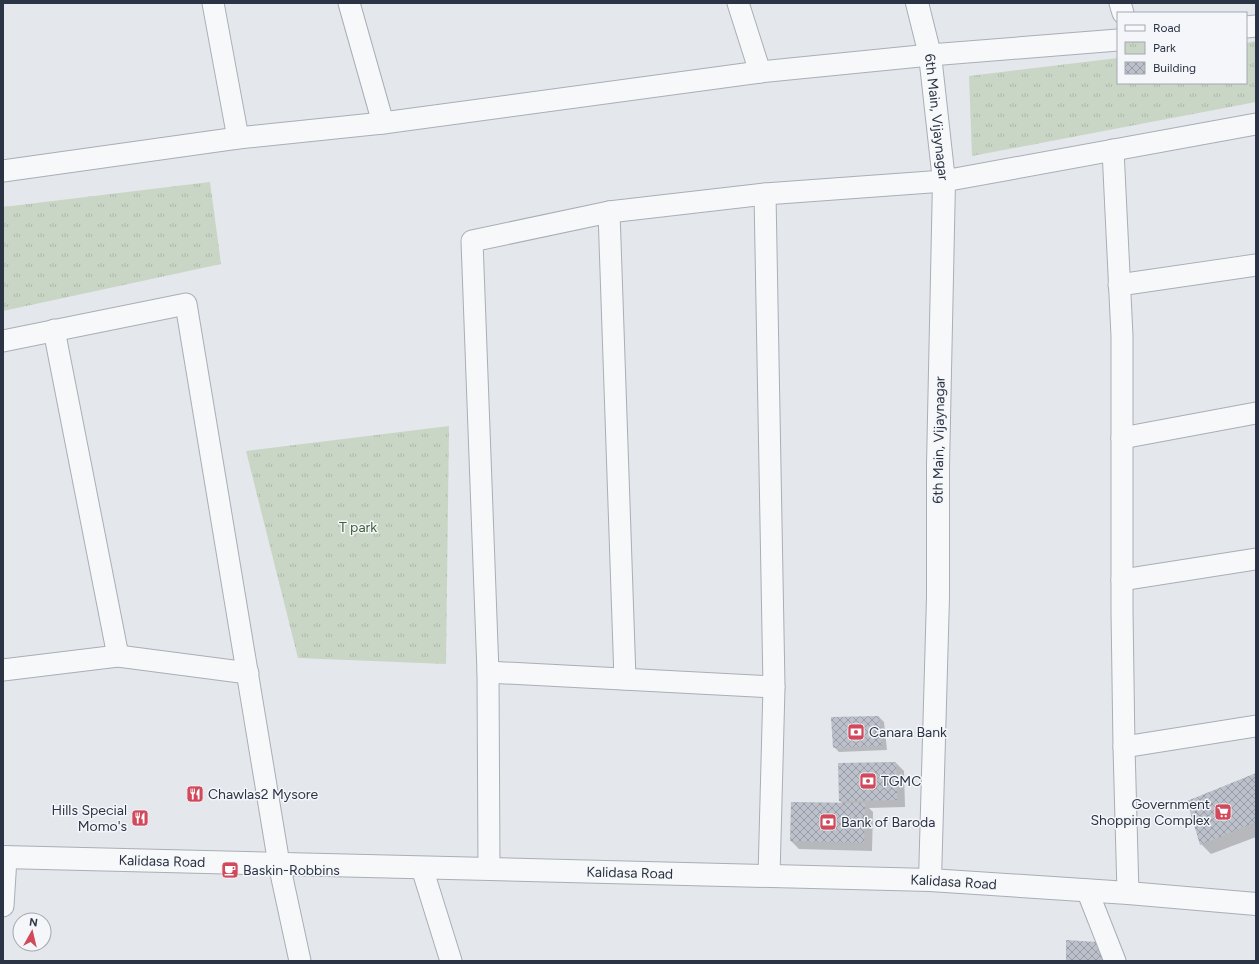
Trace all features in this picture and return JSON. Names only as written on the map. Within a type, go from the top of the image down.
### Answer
[{"type":"street","points":[[214,3],[238,138]]},
{"type":"street","points":[[349,3],[383,123]]},
{"type":"street","points":[[738,3],[760,72]]},
{"type":"street","name":"6th Main, Vijaynagar","points":[[917,3],[930,55],[944,181],[938,466],[938,597],[930,880]]},
{"type":"street","points":[[3,171],[238,138],[383,123],[760,72],[930,55],[1117,40]]},
{"type":"street","points":[[489,869],[488,672],[472,240],[609,212],[765,194],[944,181],[1256,124]]},
{"type":"street","points":[[1113,150],[1122,336],[1122,580],[1124,747],[1128,893]]},
{"type":"street","points":[[765,194],[774,687],[769,876]]},
{"type":"street","points":[[609,212],[626,679]]},
{"type":"street","points":[[1119,285],[1256,265]]},
{"type":"street","points":[[3,341],[186,304],[279,864],[300,961]]},
{"type":"street","points":[[54,330],[118,656]]},
{"type":"street","points":[[1122,438],[1256,413]]},
{"type":"street","points":[[1122,580],[1256,559]]},
{"type":"street","points":[[3,670],[118,656],[248,674]]},
{"type":"street","points":[[488,672],[774,687]]},
{"type":"street","points":[[1124,747],[1256,726]]},
{"type":"street","points":[[3,906],[5,858]]},
{"type":"street","name":"Kalidasa Road","points":[[5,858],[930,880],[1128,893],[1256,904]]},
{"type":"street","points":[[422,868],[450,961]]},
{"type":"street","points":[[1087,890],[1114,961]]},
{"type":"green space","points":[[1256,41],[1256,102],[972,156],[969,76],[1117,58],[1117,84],[1247,84],[1247,43]]},
{"type":"green space","points":[[210,182],[221,264],[3,311],[3,207]]},
{"type":"green space","name":"T park","points":[[449,426],[446,664],[298,658],[246,451]]},
{"type":"building","points":[[879,716],[882,746],[833,748],[831,717]]},
{"type":"building","name":"TGMC","points":[[896,762],[897,800],[839,801],[838,763]]},
{"type":"building","name":"Government Shopping Complex","points":[[1256,773],[1256,822],[1200,845],[1187,801]]},
{"type":"building","points":[[791,802],[865,803],[864,843],[790,841]]},
{"type":"building","points":[[1066,940],[1097,942],[1103,961],[1066,961]]},
{"type":"place","name":"Canara Bank","points":[[856,732]]},
{"type":"place","name":"TGMC","points":[[868,781]]},
{"type":"place","name":"Chawlas2 Mysore","points":[[195,794]]},
{"type":"place","name":"Government Shopping Complex","points":[[1223,812]]},
{"type":"place","name":"Hills Special Momo's","points":[[140,818]]},
{"type":"place","name":"Bank of Baroda","points":[[828,822]]},
{"type":"place","name":"Baskin-Robbins","points":[[230,870]]}]
